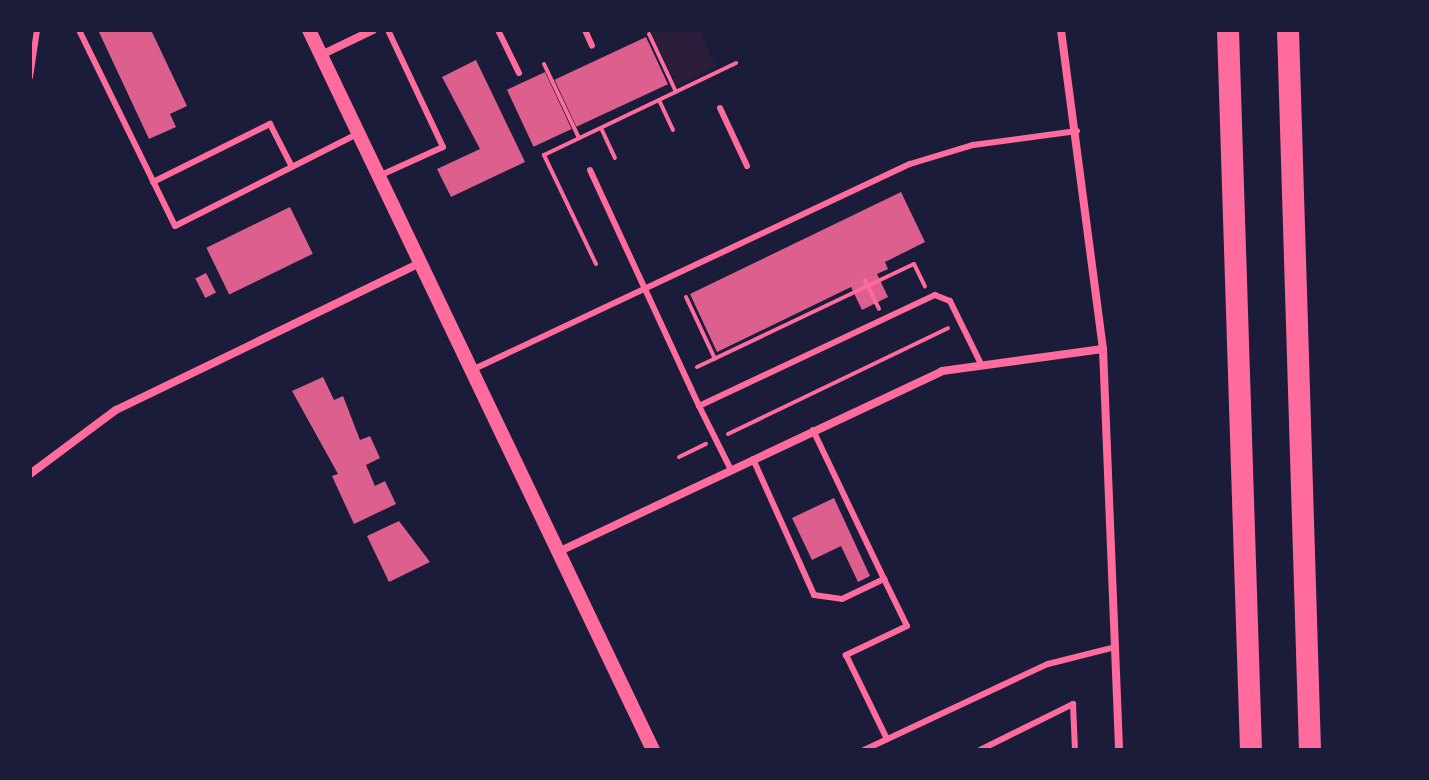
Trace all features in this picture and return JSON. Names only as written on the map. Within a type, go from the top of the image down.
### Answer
[{"type":"highway","points":[[1228,30],[1251,750]]},
{"type":"highway","points":[[1288,30],[1310,750]]},
{"type":"street","points":[[309,30],[418,264],[653,750]]},
{"type":"street","points":[[321,55],[373,30]]},
{"type":"street","points":[[1061,30],[1077,131],[1103,349],[1119,750]]},
{"type":"street","points":[[30,474],[116,410],[418,264]]},
{"type":"street","points":[[558,552],[929,377],[980,362],[1103,349]]},
{"type":"lane","points":[[30,77],[37,30]]},
{"type":"lane","points":[[79,30],[175,226],[357,134]]},
{"type":"lane","points":[[378,177],[443,147],[388,30]]},
{"type":"lane","points":[[498,30],[519,73]]},
{"type":"lane","points":[[585,30],[592,46]]},
{"type":"lane","points":[[720,108],[747,166]]},
{"type":"lane","points":[[153,182],[270,124],[292,167]]},
{"type":"lane","points":[[470,370],[910,164],[973,145],[1077,131]]},
{"type":"lane","points":[[590,170],[683,374],[731,470]]},
{"type":"lane","points":[[699,406],[929,297],[943,295],[961,322],[980,362]]},
{"type":"lane","points":[[813,430],[907,626],[846,655],[887,739]]},
{"type":"lane","points":[[753,459],[814,595],[842,599],[884,579]]},
{"type":"lane","points":[[864,750],[1048,664],[1115,647]]},
{"type":"lane","points":[[980,750],[1073,704],[1075,750]]},
{"type":"path","points":[[649,34],[676,92]]},
{"type":"path","points":[[596,264],[544,155],[736,63]]},
{"type":"path","points":[[544,64],[579,138]]},
{"type":"path","points":[[659,100],[673,130]]},
{"type":"path","points":[[601,128],[615,158]]},
{"type":"path","points":[[683,374],[866,283],[914,264],[929,297]]},
{"type":"path","points":[[866,283],[883,319]]},
{"type":"path","points":[[686,297],[715,359]]},
{"type":"path","points":[[679,457],[961,322]]},
{"type":"shaded area","points":[[699,30],[716,67],[677,86],[651,31]]},
{"type":"building","points":[[98,30],[151,30],[187,106],[170,114],[176,127],[149,139]]},
{"type":"building","points":[[646,37],[668,84],[576,127],[554,80]]},
{"type":"building","points":[[476,60],[525,162],[451,197],[437,169],[480,149],[442,77]]},
{"type":"building","points":[[545,72],[572,129],[534,147],[507,90]]},
{"type":"building","points":[[901,192],[925,242],[885,262],[888,269],[877,274],[888,297],[862,310],[851,287],[717,352],[690,294]]},
{"type":"building","points":[[290,207],[313,254],[229,295],[206,248]]},
{"type":"building","points":[[206,273],[216,293],[205,298],[195,278]]},
{"type":"building","points":[[323,377],[334,400],[343,396],[360,440],[370,436],[380,458],[366,465],[375,486],[385,481],[396,504],[354,524],[332,476],[338,474],[292,391]]},
{"type":"building","points":[[834,498],[870,576],[858,582],[841,546],[812,560],[792,518]]},
{"type":"building","points":[[399,521],[430,562],[389,582],[367,536]]}]
